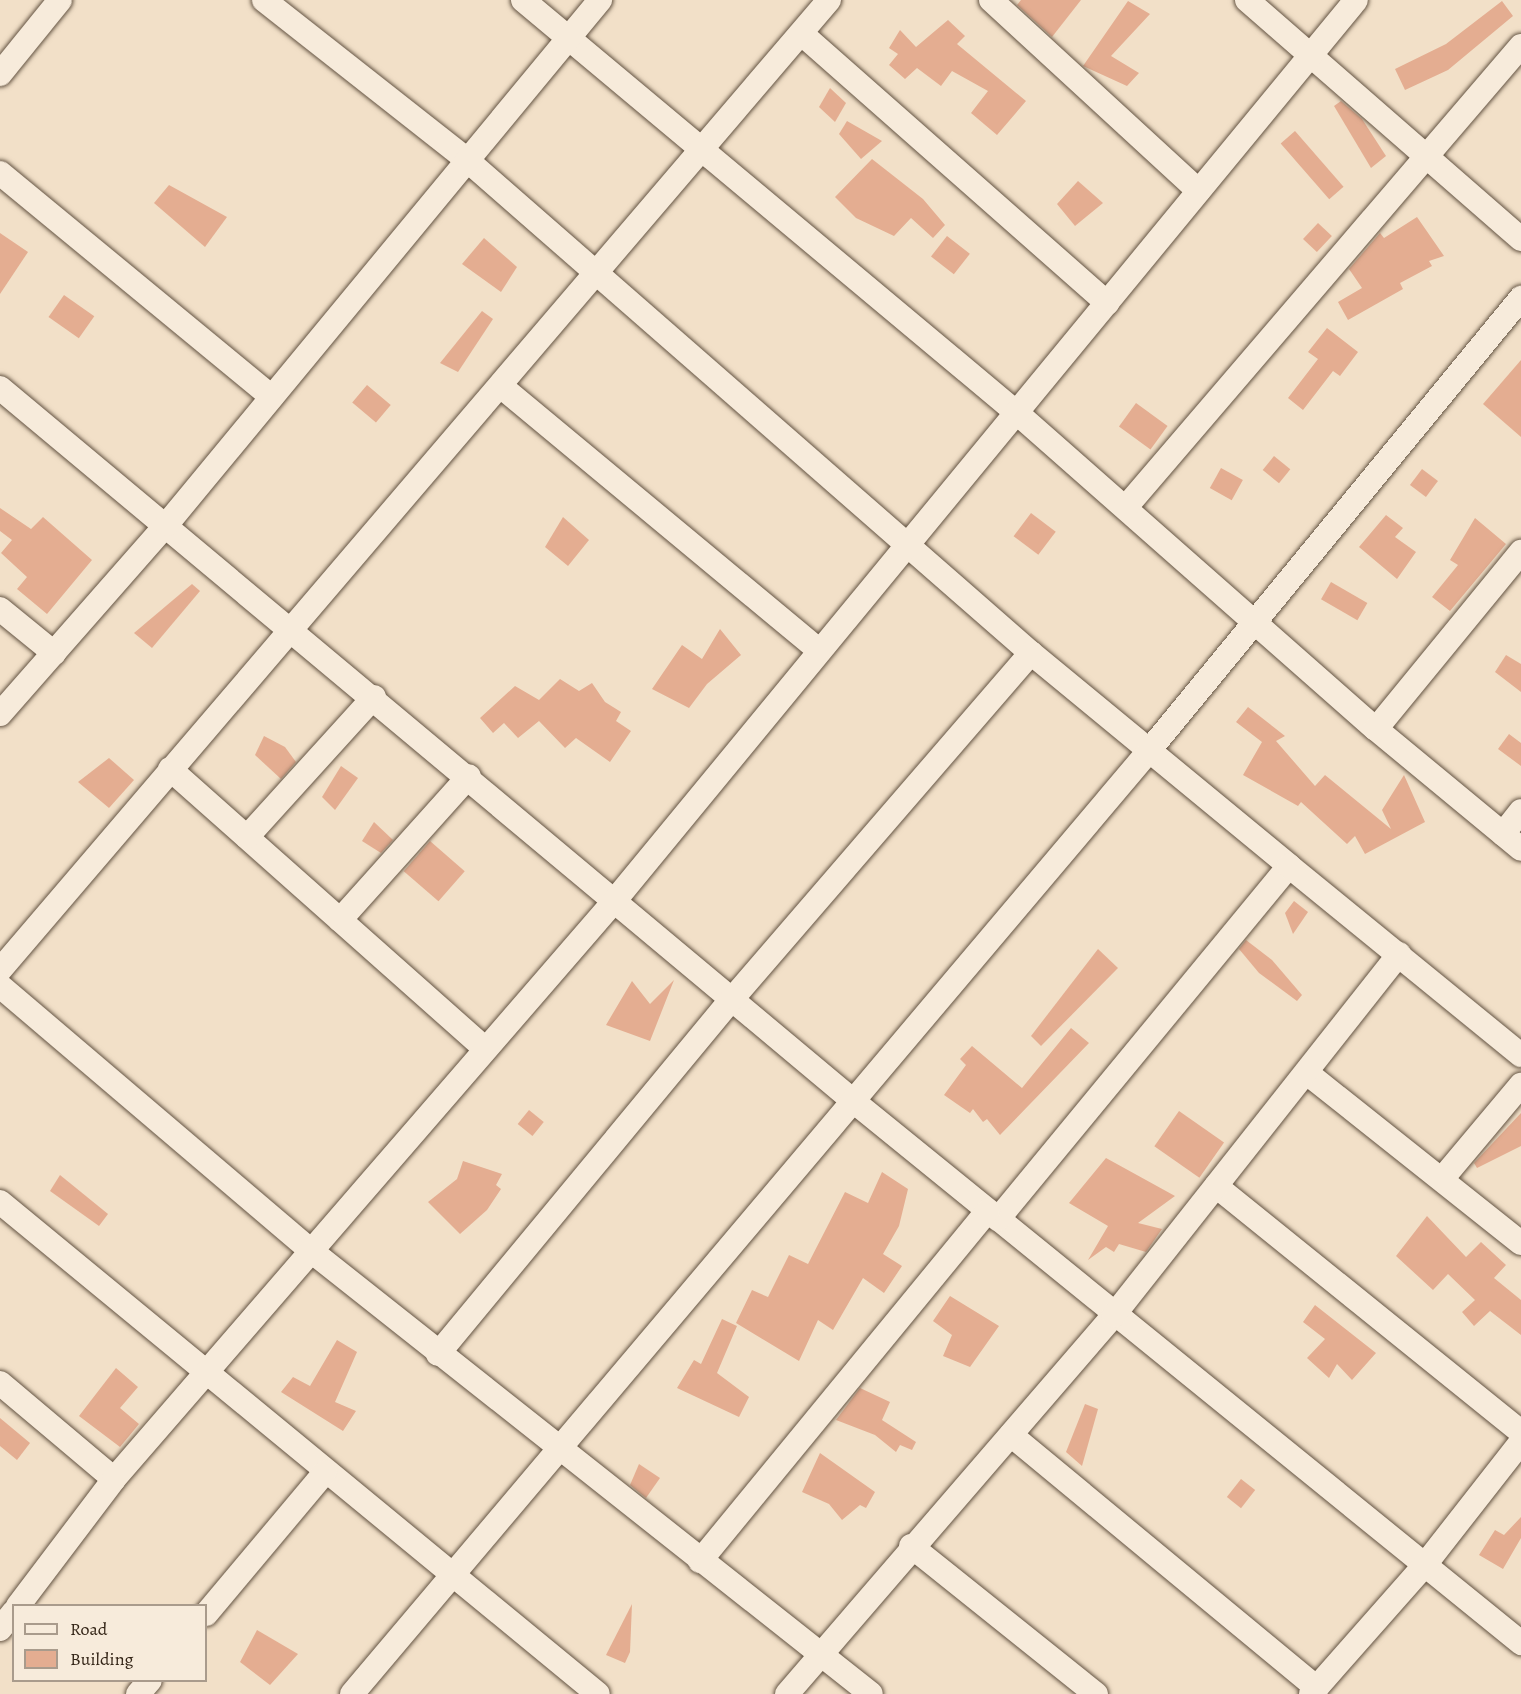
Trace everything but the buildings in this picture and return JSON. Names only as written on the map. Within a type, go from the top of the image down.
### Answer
[{"type":"street","points":[[0,74],[60,0]]},
{"type":"street","points":[[264,0],[467,160],[600,273],[1031,653],[1148,752],[1521,1055]]},
{"type":"street","points":[[523,0],[569,36],[1017,413],[1256,618],[1376,729],[1521,849]]},
{"type":"street","points":[[0,714],[168,524],[600,0]]},
{"type":"street","points":[[0,970],[290,626],[503,388],[829,0]]},
{"type":"street","points":[[991,0],[1200,191]]},
{"type":"street","points":[[1247,0],[1430,154],[1521,238]]},
{"type":"street","points":[[19,1604],[114,1479],[616,898],[818,649],[909,545],[1356,0]]},
{"type":"street","points":[[802,34],[1107,303]]},
{"type":"street","points":[[1126,507],[1521,46]]},
{"type":"street","points":[[0,173],[272,397]]},
{"type":"street","points":[[352,1694],[451,1574],[1148,752],[1521,298]]},
{"type":"street","points":[[0,388],[168,524],[616,898],[852,1100],[1113,1315],[1521,1643]]},
{"type":"street","points":[[503,388],[818,649]]},
{"type":"street","points":[[1376,729],[1521,552]]},
{"type":"street","points":[[0,609],[54,653]]},
{"type":"street","points":[[438,1354],[733,998],[1031,653]]},
{"type":"street","points":[[247,837],[374,697]]},
{"type":"street","points":[[170,769],[485,1049]]},
{"type":"street","points":[[340,920],[469,776]]},
{"type":"street","points":[[1503,834],[1521,811]]},
{"type":"street","points":[[700,1561],[1289,866]]},
{"type":"street","points":[[787,1694],[911,1546],[1011,1435],[1113,1315],[1399,954]]},
{"type":"street","points":[[0,986],[310,1250],[558,1450],[871,1694]]},
{"type":"street","points":[[1307,1073],[1521,1243]]},
{"type":"street","points":[[1442,1179],[1521,1085]]},
{"type":"street","points":[[1216,1186],[1521,1432]]},
{"type":"street","points":[[0,1202],[596,1693]]},
{"type":"street","points":[[0,1383],[114,1479]]},
{"type":"street","points":[[1011,1435],[1314,1691],[1424,1566],[1521,1442]]},
{"type":"street","points":[[207,1613],[325,1472]]},
{"type":"street","points":[[911,1546],[1096,1694]]},
{"type":"street","points":[[0,1629],[12,1614]]},
{"type":"street","points":[[138,1694],[148,1682]]}]
